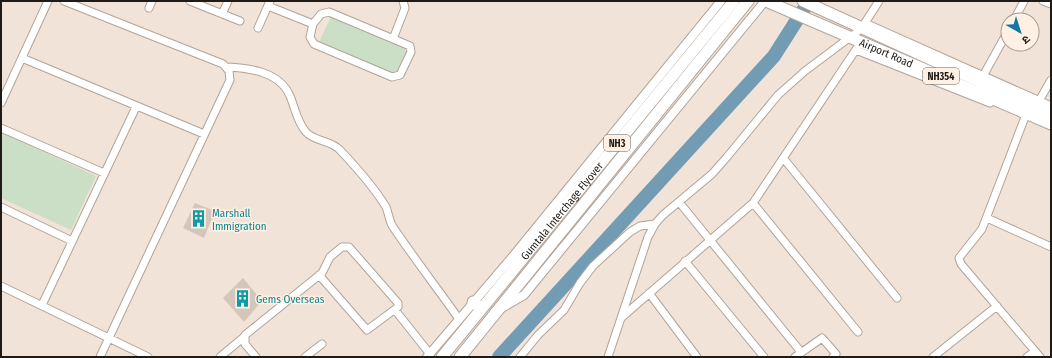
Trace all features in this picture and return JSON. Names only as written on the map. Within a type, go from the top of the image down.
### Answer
[{"type":"highway","name":"Gumtala Interchage Flyover","points":[[477,305],[500,285],[734,1]]},
{"type":"highway","name":"Gumtala Interchage Flyover","points":[[498,310],[748,1]]},
{"type":"highway","name":"Airport Road","points":[[803,1],[838,18],[863,26],[1051,114]]},
{"type":"highway","name":"Airport Road","points":[[769,3],[848,38],[858,46],[1051,124]]},
{"type":"highway","name":"NH3","points":[[442,357],[477,305]]},
{"type":"highway","name":"NH3","points":[[460,357],[498,310]]},
{"type":"street","points":[[1,103],[48,1]]},
{"type":"street","points":[[64,1],[224,64],[227,67],[243,68],[270,76],[283,85],[290,95],[297,118],[306,132],[312,137],[333,144],[352,164],[385,206],[392,226],[459,319]]},
{"type":"street","points":[[222,14],[228,1]]},
{"type":"street","points":[[393,38],[405,8],[403,1]]},
{"type":"street","points":[[395,310],[428,355],[459,319],[477,305],[721,1]]},
{"type":"street","points":[[608,357],[648,237],[655,224],[678,202],[712,174],[770,104],[786,88],[863,26],[879,1]]},
{"type":"street","points":[[1043,1],[1051,4]]},
{"type":"street","points":[[192,2],[240,22]]},
{"type":"street","points":[[1018,12],[1022,2]]},
{"type":"street","points":[[258,28],[269,3],[313,24]]},
{"type":"street","points":[[498,310],[524,295],[769,3]]},
{"type":"street","points":[[329,12],[393,38],[410,46],[412,50],[400,74],[394,77],[314,44],[310,37],[313,24],[321,14],[329,12]]},
{"type":"street","points":[[863,26],[1051,106]]},
{"type":"street","points":[[983,76],[1000,45]]},
{"type":"street","points":[[621,318],[753,203],[784,159],[858,46],[1051,128]]},
{"type":"street","points":[[22,58],[204,134]]},
{"type":"street","points":[[100,357],[230,80],[227,67]]},
{"type":"street","points":[[1039,101],[1051,80]]},
{"type":"street","points":[[42,305],[136,106]]},
{"type":"street","points":[[1025,117],[987,218],[978,235],[960,254],[960,261],[1040,357]]},
{"type":"street","points":[[1,128],[104,173]]},
{"type":"street","points":[[784,159],[897,298]]},
{"type":"street","points":[[678,202],[801,352]]},
{"type":"street","points":[[753,203],[858,332]]},
{"type":"street","points":[[1,208],[72,241]]},
{"type":"street","points":[[987,218],[1051,247]]},
{"type":"street","points":[[520,357],[538,335],[564,310],[580,283],[593,266],[630,232],[640,226],[655,224]]},
{"type":"street","points":[[220,357],[319,275],[332,255],[342,247],[348,246],[398,303],[398,307],[367,330],[319,275]]},
{"type":"street","points":[[685,261],[764,357]]},
{"type":"street","points":[[1,286],[148,357]]},
{"type":"street","points":[[649,293],[697,357]]},
{"type":"street","points":[[933,357],[997,306]]},
{"type":"street","points":[[244,337],[245,344],[256,357]]},
{"type":"street","points":[[795,357],[822,338],[835,351],[836,354],[833,357]]},
{"type":"street","points":[[305,357],[322,344]]},
{"type":"street","points":[[1027,357],[1034,351]]},
{"type":"green space","points":[[331,17],[412,50],[398,76],[318,44]]},
{"type":"green space","points":[[1,132],[96,176],[71,230],[1,198]]},
{"type":"building","name":"Marshall Immigration","points":[[195,203],[215,211],[204,238],[183,228]]},
{"type":"building","name":"Gems Overseas","points":[[243,278],[262,301],[244,322],[223,298]]},
{"type":"waterway","points":[[499,357],[774,56],[809,1]]},
{"type":"place","name":"Marshall Immigration","points":[[199,219]]},
{"type":"place","name":"Gems Overseas","points":[[243,299]]}]
